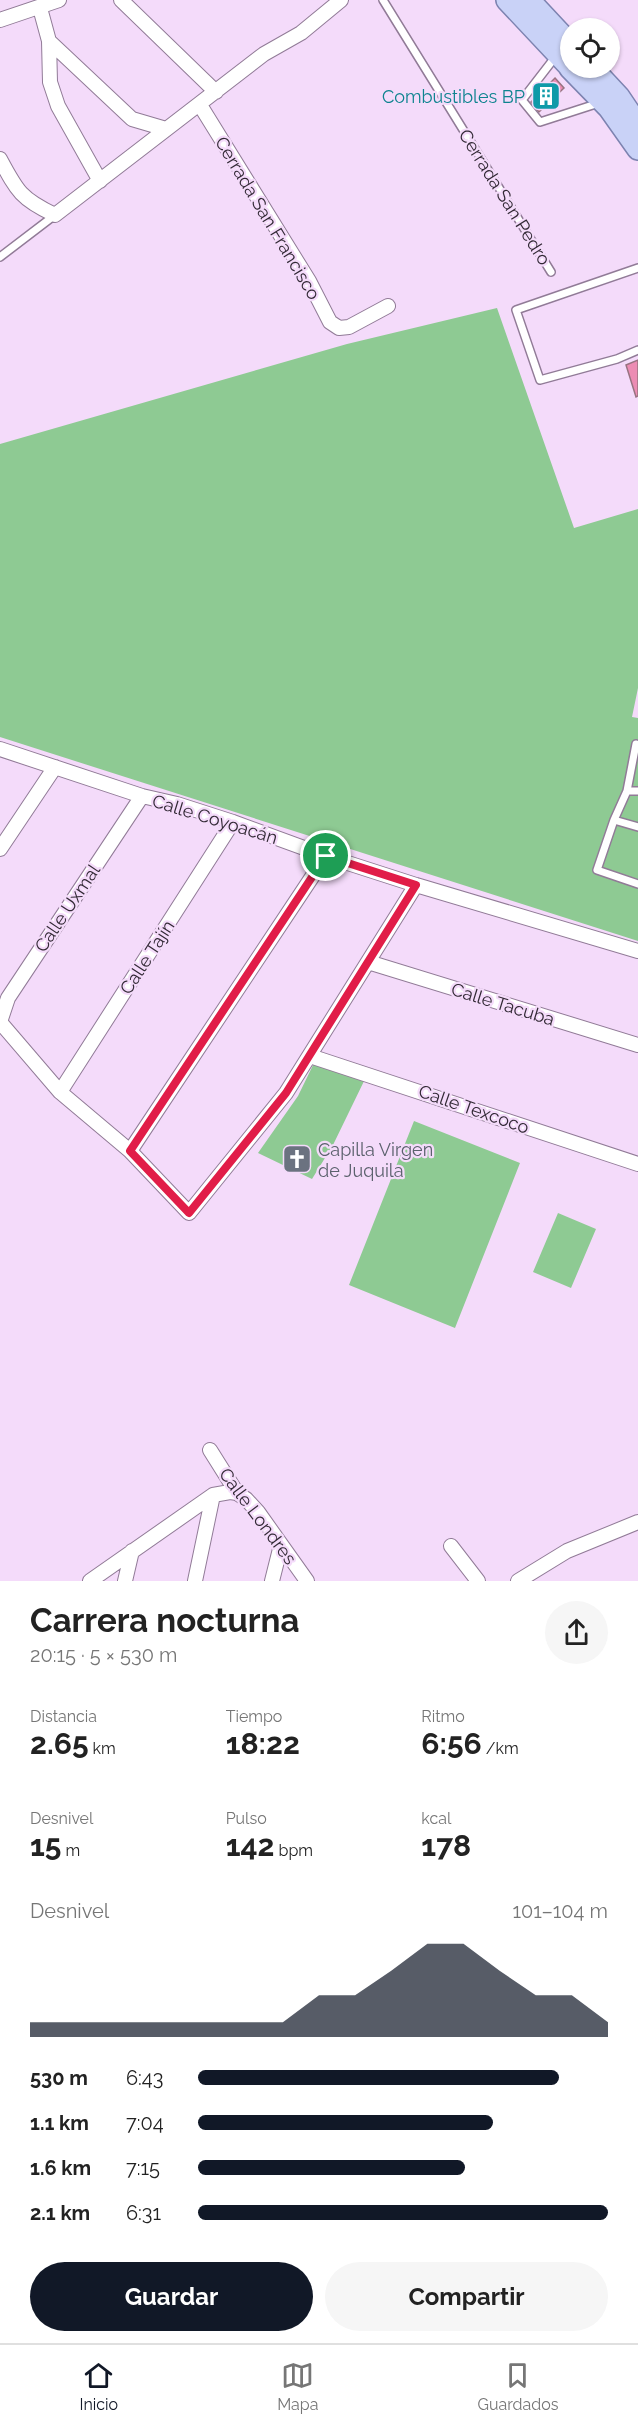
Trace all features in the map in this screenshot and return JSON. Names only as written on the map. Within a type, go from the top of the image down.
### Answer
[{"type":"main road","points":[[507,0],[560,51]]},
{"type":"main road","points":[[529,0],[560,47]]},
{"type":"main road","points":[[583,78],[638,149]]},
{"type":"main road","points":[[601,78],[619,97],[638,125]]},
{"type":"street","points":[[0,20],[59,0]]},
{"type":"street","points":[[121,0],[216,93]]},
{"type":"street","points":[[0,159],[17,190],[31,204],[55,215],[264,54],[301,33],[341,0]]},
{"type":"street","points":[[40,8],[49,41],[50,82],[58,106],[100,182]]},
{"type":"street","points":[[49,41],[132,119],[166,129]]},
{"type":"street","name":"Cerrada San Francisco","points":[[200,105],[309,281],[330,322],[339,328],[349,327],[388,306]]},
{"type":"street","name":"Calle Coyoacán","points":[[0,749],[142,796],[177,804],[233,822],[326,856],[416,885],[638,951]]},
{"type":"street","points":[[0,849],[55,767]]},
{"type":"street","name":"Calle Uxmal","points":[[0,1022],[8,998],[142,796]]},
{"type":"street","name":"Calle Tajín","points":[[60,1092],[233,822]]},
{"type":"street","points":[[130,1151],[326,856]]},
{"type":"street","points":[[0,1022],[60,1092],[130,1151],[189,1213],[286,1093],[416,885]]},
{"type":"street","name":"Calle Tacuba","points":[[368,962],[638,1045]]},
{"type":"street","name":"Calle Texcoco","points":[[310,1056],[638,1164]]},
{"type":"street","name":"Calle Londres","points":[[210,1450],[237,1493],[258,1512],[307,1581]]},
{"type":"street","points":[[90,1581],[213,1495],[237,1493]]},
{"type":"street","points":[[195,1581],[213,1495]]},
{"type":"street","points":[[518,1581],[567,1551],[638,1522]]},
{"type":"street","points":[[272,1581],[281,1545]]},
{"type":"street","points":[[451,1546],[478,1581]]},
{"type":"street","points":[[125,1581],[132,1551]]},
{"type":"lane","name":"Cerrada San Pedro","points":[[383,0],[551,272]]},
{"type":"lane","points":[[560,65],[522,100],[540,122],[603,102]]},
{"type":"lane","points":[[0,257],[55,215]]},
{"type":"lane","points":[[638,268],[516,310],[540,380],[638,350]]},
{"type":"lane","points":[[636,744],[627,791],[614,820],[597,870],[638,884]]},
{"type":"lane","points":[[627,791],[638,790]]},
{"type":"lane","points":[[614,820],[638,827]]},
{"type":"green space","points":[[497,308],[574,528],[638,509],[638,688],[632,717],[638,718],[638,941],[0,737],[0,444],[347,344]]},
{"type":"green space","points":[[315,1061],[366,1077],[333,1145],[312,1179],[258,1153],[298,1096]]},
{"type":"green space","points":[[414,1121],[520,1163],[455,1328],[349,1285]]},
{"type":"green space","points":[[558,1213],[596,1229],[571,1288],[533,1272]]},
{"type":"building","name":"Combustibles BP","points":[[555,78],[564,88],[539,112],[531,102]]},
{"type":"building","points":[[638,360],[638,396],[636,397],[626,365]]},
{"type":"building","name":"Capilla Virgen de Juquila","points":[[293,1151],[307,1159],[302,1167],[288,1160]]},
{"type":"place","name":"Combustibles BP","points":[[546,96]]},
{"type":"place","name":"Capilla Virgen de Juquila","points":[[297,1159]]},
{"type":"route","points":[[326,856],[416,885],[286,1093],[189,1213],[130,1151],[326,856]]}]
